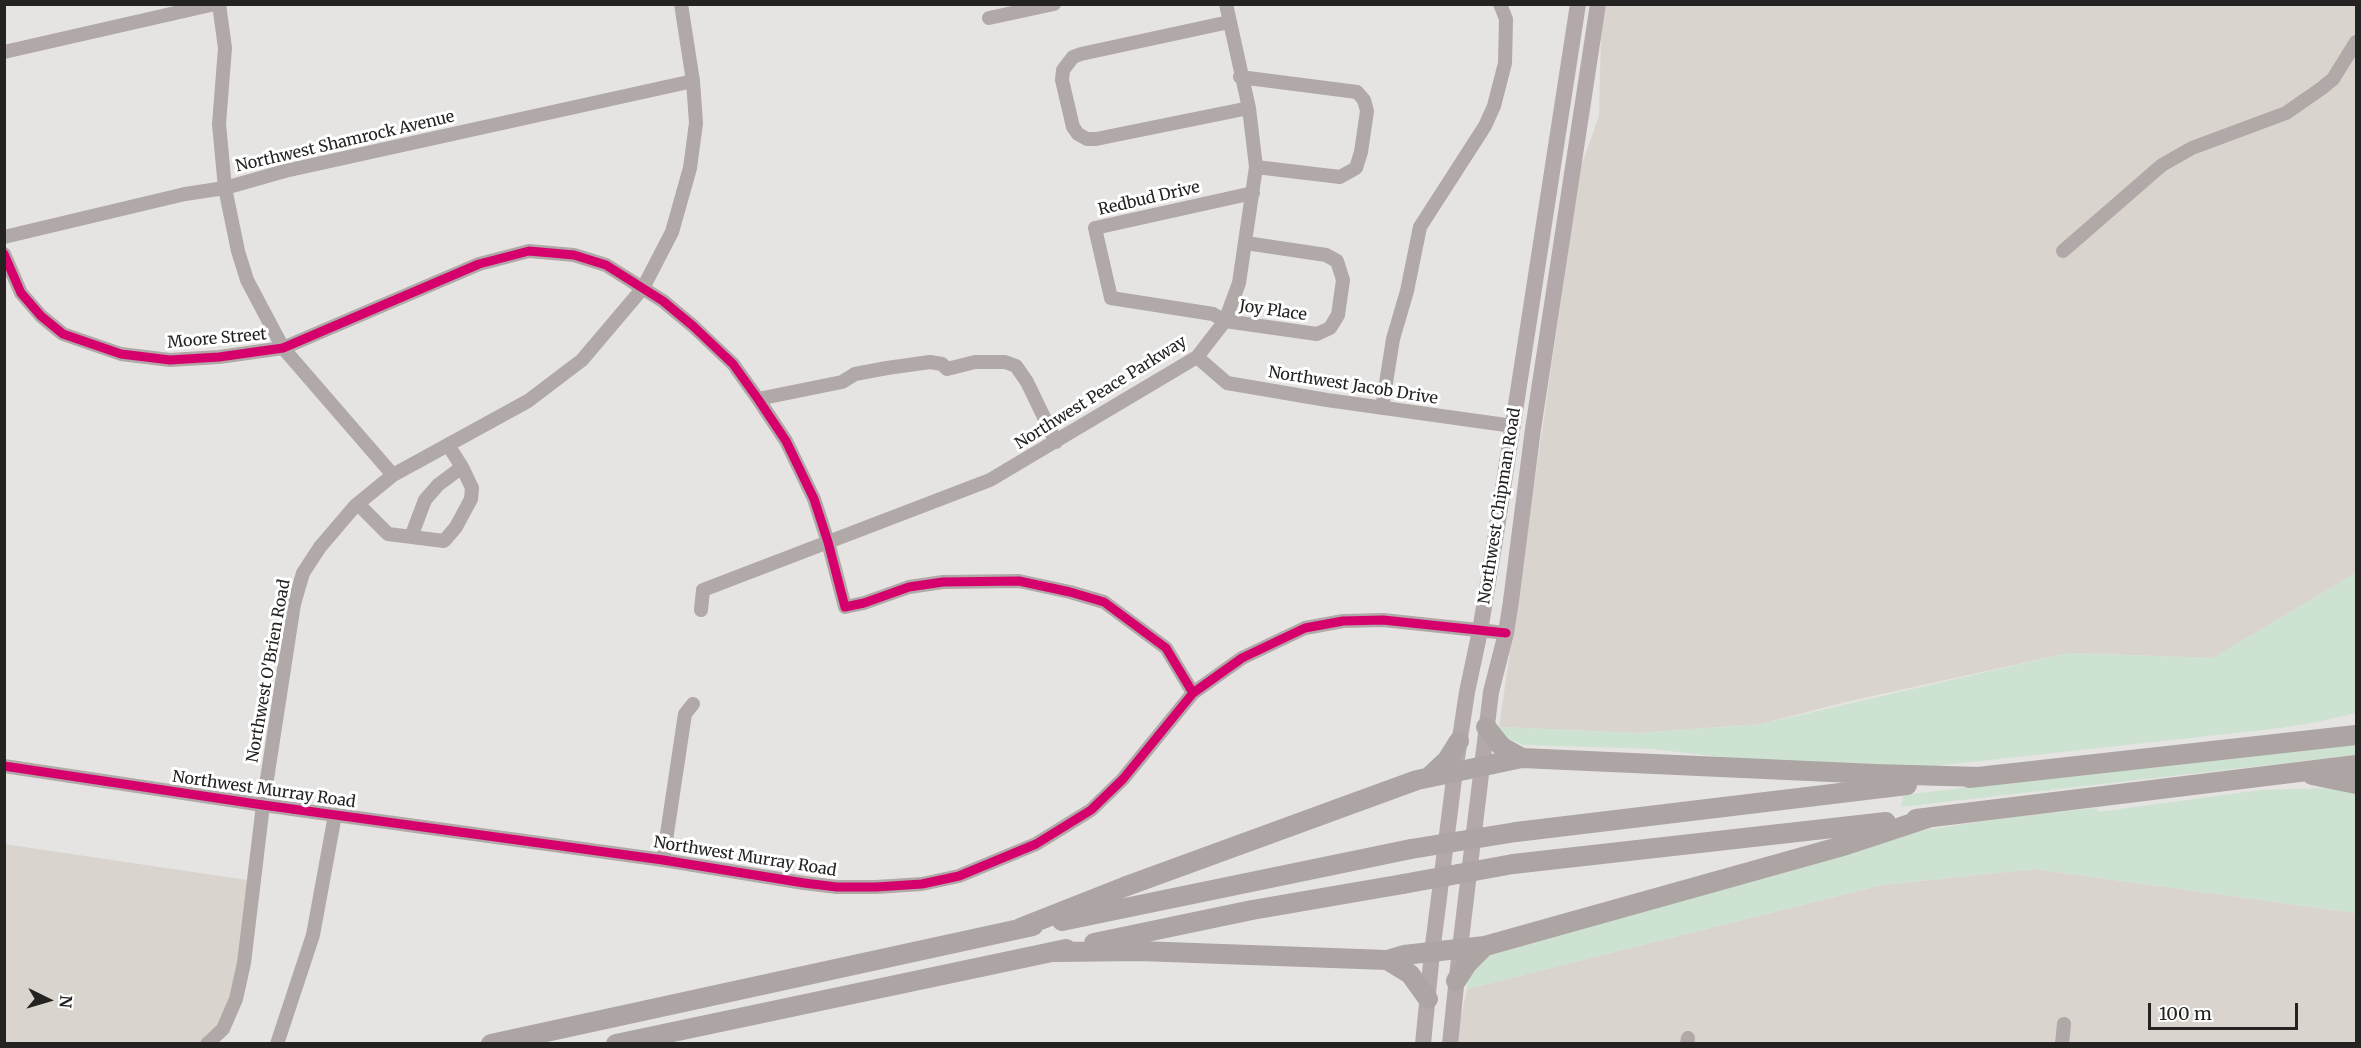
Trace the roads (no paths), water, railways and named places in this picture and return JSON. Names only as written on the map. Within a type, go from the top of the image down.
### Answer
[{"type":"highway","points":[[1486,727],[1502,747],[1522,758]]},
{"type":"highway","points":[[491,1044],[1020,928],[1096,915],[1411,849],[1516,832],[2356,735]]},
{"type":"highway","points":[[1428,777],[1447,760],[1459,741]]},
{"type":"highway","points":[[1020,928],[1124,887],[1428,777],[1522,758],[1981,777]]},
{"type":"highway","points":[[616,1044],[1252,910],[1513,864],[1928,818],[2356,765]]},
{"type":"highway","points":[[2295,772],[2356,784]]},
{"type":"highway","points":[[1054,952],[1140,951],[1387,960],[1404,955],[1485,946],[1846,845],[1928,818]]},
{"type":"highway","points":[[1456,981],[1467,964],[1485,946]]},
{"type":"highway","points":[[1387,960],[1410,974],[1428,999]]},
{"type":"main road","points":[[1580,4],[1586,15],[1585,24],[1593,41]]},
{"type":"main road","name":"Northwest Chipman Road","points":[[1423,1044],[1459,741],[1480,631],[1580,4]]},
{"type":"main road","name":"Northwest Chipman Road","points":[[1450,1044],[1486,727],[1491,692],[1506,633],[1528,466],[1598,4]]},
{"type":"main road","points":[[1513,426],[1522,438],[1528,466]]},
{"type":"street","points":[[4,52],[217,4],[225,48],[219,124],[225,188],[238,251],[247,280],[283,348],[393,475]]},
{"type":"street","name":"Northwest O'Brien Road","points":[[208,1042],[223,1029],[236,999],[244,963],[263,806],[294,604],[303,573],[320,547],[358,504],[393,475],[528,401],[582,360],[643,288],[672,232],[690,168],[696,123],[693,81],[681,4]]},
{"type":"street","points":[[988,18],[1054,4]]},
{"type":"street","name":"Northwest Peace Parkway","points":[[701,610],[703,590],[990,480],[1197,357],[1225,321],[1239,283],[1256,167],[1248,108],[1226,4]]},
{"type":"street","points":[[1383,408],[1393,339],[1407,291],[1420,227],[1485,126],[1494,106],[1505,63],[1506,19],[1500,4]]},
{"type":"street","points":[[1229,22],[1073,57],[1063,70],[1062,80],[1072,127],[1087,139],[1096,139],[1248,108]]},
{"type":"street","points":[[2063,251],[2162,165],[2192,148],[2286,113],[2322,88],[2333,79],[2356,42]]},
{"type":"street","points":[[1240,77],[1357,92],[1364,100],[1367,111],[1361,152],[1356,168],[1340,177],[1256,167]]},
{"type":"street","name":"Northwest Shamrock Avenue","points":[[4,237],[185,194],[225,188],[308,166],[693,81]]},
{"type":"street","name":"Redbud Drive","points":[[1225,321],[1214,314],[1111,298],[1095,228],[1253,192]]},
{"type":"street","name":"Joy Place","points":[[1225,321],[1317,334],[1330,328],[1338,315],[1343,280],[1340,266],[1332,257],[1246,243]]},
{"type":"street","name":"Moore Street","points":[[4,254],[21,293],[41,316],[63,334],[121,354],[170,360],[219,357],[283,348],[479,264],[529,251],[574,255],[606,265],[643,288],[693,326],[733,364],[758,399],[786,441],[814,499],[846,607],[909,587],[943,582],[1019,581],[1070,592],[1104,602],[1166,648],[1193,693]]},
{"type":"street","name":"Northwest Jacob Drive","points":[[1197,357],[1227,383],[1513,426]]},
{"type":"street","points":[[758,399],[842,382],[855,374],[886,368],[930,362],[942,364],[947,369],[975,362],[1005,362],[1016,366],[1027,382],[1056,442]]},
{"type":"street","points":[[358,504],[388,534],[444,541],[452,533],[471,499],[472,488],[462,466],[448,445]]},
{"type":"street","points":[[411,537],[425,500],[438,484],[462,466]]},
{"type":"street","name":"Northwest Murray Road","points":[[4,766],[263,806],[663,860],[837,887],[922,884],[959,876],[1036,844],[1091,810],[1123,779],[1193,693],[1242,658],[1305,628],[1343,621],[1383,620],[1506,633]]},
{"type":"street","points":[[663,860],[685,714],[693,704]]},
{"type":"street","points":[[277,1044],[312,935],[334,815]]},
{"type":"street","points":[[2062,1044],[2064,1024]]}]
